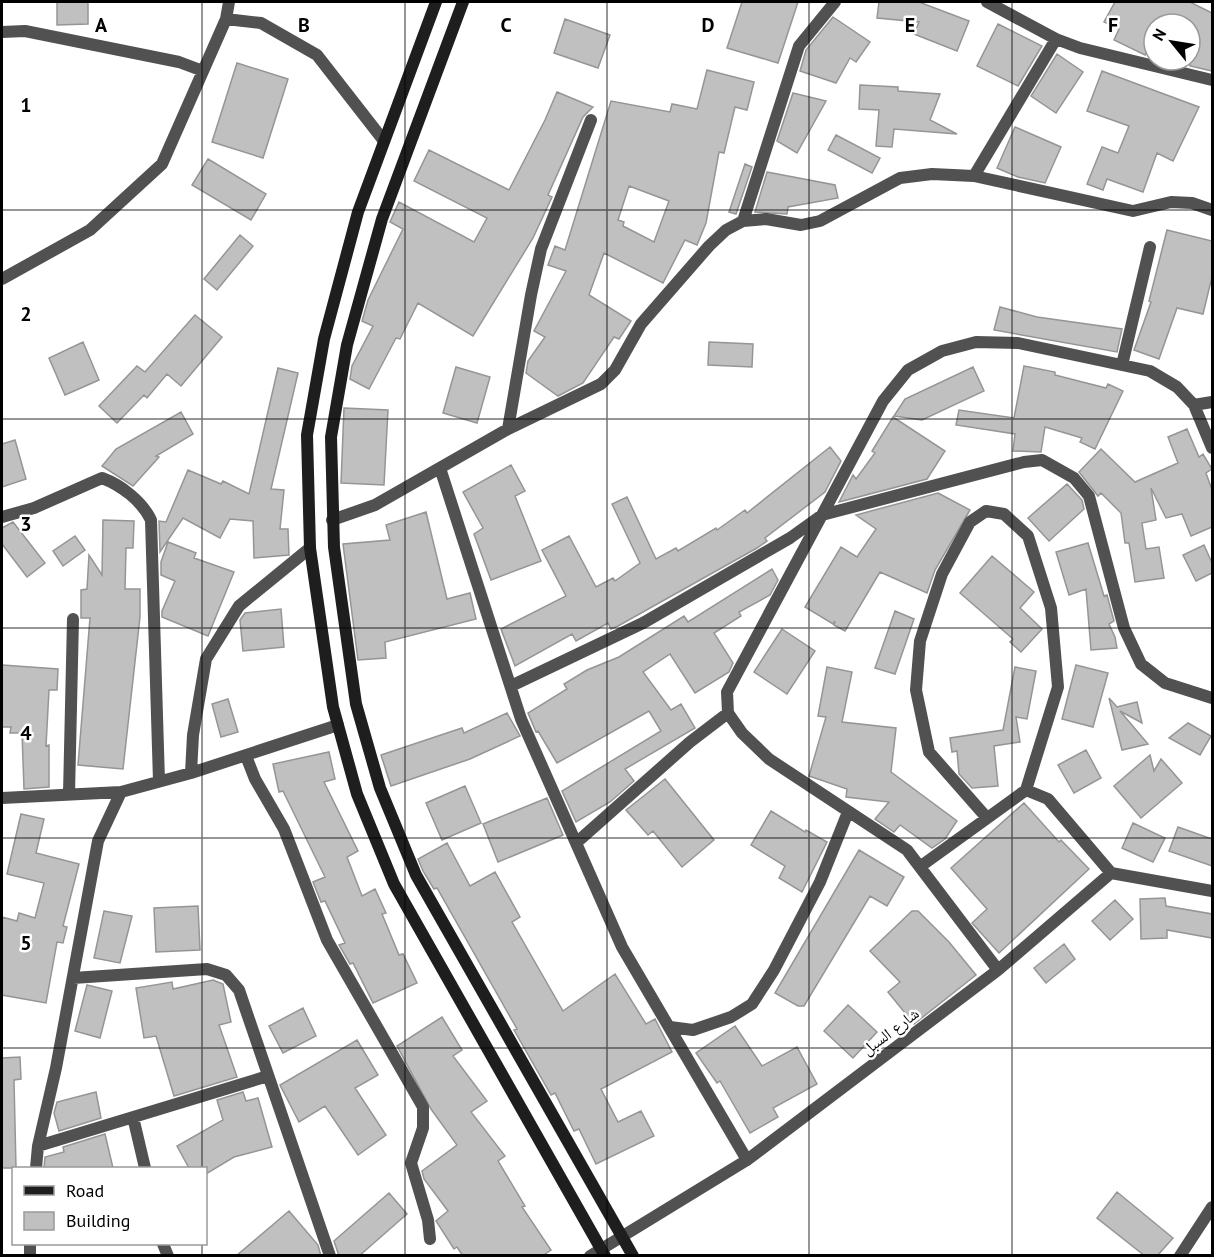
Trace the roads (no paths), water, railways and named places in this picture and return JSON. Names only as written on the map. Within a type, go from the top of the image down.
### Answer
[{"type":"main road","points":[[436,2],[358,212],[324,339],[306,435],[310,548],[338,725],[357,795],[394,884],[603,1253]]},
{"type":"main road","points":[[463,2],[382,219],[347,345],[331,437],[332,520],[356,704],[380,788],[416,876],[633,1256]]},
{"type":"street","points":[[2,279],[90,230],[162,165],[226,20],[229,2]]},
{"type":"street","points":[[743,221],[799,46],[835,2]]},
{"type":"street","points":[[987,2],[1056,39],[1080,48],[1212,80]]},
{"type":"street","points":[[226,20],[261,23],[317,55],[384,141]]},
{"type":"street","points":[[2,32],[25,31],[179,62],[203,71]]},
{"type":"street","points":[[974,177],[1056,39]]},
{"type":"street","points":[[508,429],[531,295],[542,249],[591,120]]},
{"type":"street","points":[[332,520],[375,505],[508,429],[601,384],[615,370],[641,324],[709,246],[726,230],[743,221],[766,219],[801,225],[820,221],[900,178],[932,174],[974,177],[1133,211],[1171,202],[1192,203],[1212,210]]},
{"type":"street","points":[[1122,365],[1150,247]]},
{"type":"street","points":[[998,970],[907,849],[769,759],[742,733],[728,713],[727,692],[883,401],[908,369],[942,351],[976,342],[1018,343],[1150,371],[1177,387],[1194,405],[1212,448]]},
{"type":"street","points":[[1194,405],[1212,402]]},
{"type":"street","points":[[511,686],[643,623],[790,538],[822,515],[1024,462],[1042,460],[1074,478],[1089,496],[1124,628],[1142,664],[1165,683],[1212,698]]},
{"type":"street","points":[[440,468],[521,718],[622,947],[747,1160]]},
{"type":"street","points":[[2,517],[34,508],[102,478],[112,482],[145,507],[151,520],[159,782]]},
{"type":"street","points":[[921,866],[1026,790],[1058,687],[1051,608],[1028,536],[1004,514],[986,511],[970,522],[942,574],[920,641],[916,690],[929,752],[987,818]]},
{"type":"street","points":[[191,772],[193,735],[206,659],[239,606],[310,548]]},
{"type":"street","points":[[69,794],[73,620]]},
{"type":"street","points":[[576,843],[690,742],[728,713]]},
{"type":"street","points":[[2,798],[122,792],[246,756],[338,725]]},
{"type":"street","points":[[246,756],[255,780],[284,829],[327,940],[423,1107],[423,1128],[411,1163],[428,1220],[430,1239]]},
{"type":"street","points":[[1026,790],[1048,799],[1111,873],[1212,891]]},
{"type":"street","points":[[36,1167],[38,1146],[99,841],[122,792]]},
{"type":"street","points":[[670,1027],[693,1030],[730,1017],[752,1004],[774,970],[820,882],[848,812]]},
{"type":"street","name":"شارع السبل","points":[[590,1256],[603,1253],[622,1238],[747,1160],[998,970],[1111,873]]},
{"type":"street","points":[[73,978],[207,969],[226,975],[239,990],[330,1256]]},
{"type":"street","points":[[38,1146],[268,1076]]},
{"type":"street","points":[[133,1117],[145,1167]]},
{"type":"street","points":[[1180,1256],[1212,1207]]}]
